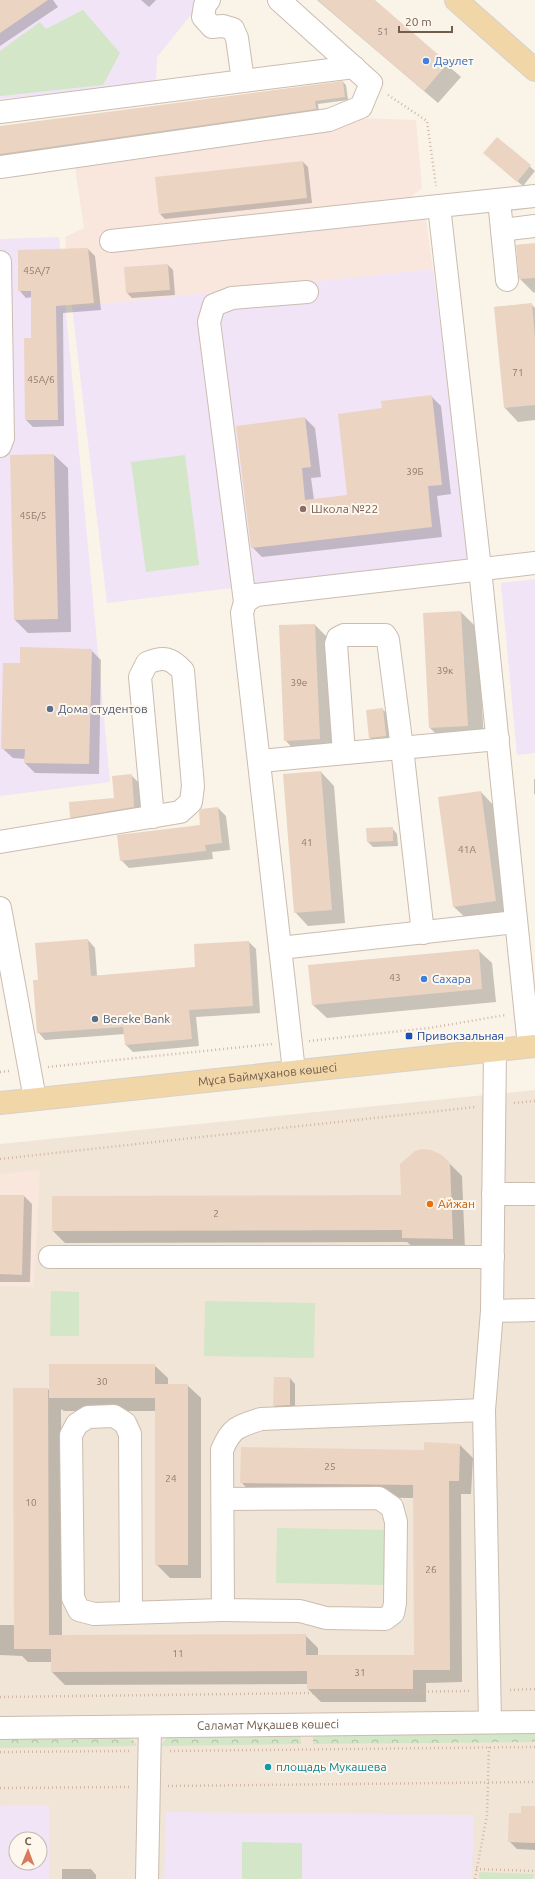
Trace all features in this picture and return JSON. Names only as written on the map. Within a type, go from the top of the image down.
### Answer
[{"type":"main road","points":[[456,0],[532,60]]},
{"type":"main road","name":"Мұса Баймұханов көшесі","points":[[0,1103],[532,1046]]},
{"type":"street","points":[[209,0],[205,4],[203,17],[212,27],[223,26],[233,29],[237,38],[243,81]]},
{"type":"street","points":[[0,167],[329,120],[361,107],[371,83],[279,0]]},
{"type":"street","points":[[0,112],[354,68]]},
{"type":"street","points":[[111,241],[535,196]]},
{"type":"street","points":[[499,200],[507,280]]},
{"type":"street","points":[[439,206],[480,569],[516,922],[530,1011],[532,1046]]},
{"type":"street","points":[[502,230],[535,226]]},
{"type":"street","points":[[0,262],[3,438],[0,446]]},
{"type":"street","points":[[294,1071],[242,612],[245,602],[209,322],[214,305],[232,298],[306,292]]},
{"type":"street","points":[[245,602],[256,595],[535,564]]},
{"type":"street","points":[[344,753],[336,644],[338,638],[344,635],[384,635],[388,640],[423,933]]},
{"type":"street","points":[[0,842],[152,817],[180,812],[191,802],[193,786],[184,671],[174,662],[160,658],[147,663],[140,677],[152,817]]},
{"type":"street","points":[[260,761],[498,739]]},
{"type":"street","points":[[0,908],[35,1099]]},
{"type":"street","points":[[280,948],[516,922]]},
{"type":"street","points":[[490,1722],[484,1410],[492,1311],[495,1050]]},
{"type":"street","points":[[494,1194],[535,1194]]},
{"type":"street","points":[[50,1257],[493,1257]]},
{"type":"street","points":[[492,1311],[535,1310]]},
{"type":"street","points":[[223,1610],[222,1450],[228,1436],[239,1426],[261,1419],[484,1410]]},
{"type":"street","points":[[131,1613],[130,1434],[125,1423],[114,1416],[88,1417],[77,1424],[71,1435],[73,1598],[79,1610],[94,1614],[131,1613],[223,1610],[300,1611],[326,1618],[385,1619],[393,1613],[395,1603],[396,1522],[392,1507],[379,1498],[223,1499]]},
{"type":"street","name":"Саламат Мұқашев көшесі","points":[[0,1728],[535,1722]]},
{"type":"street","points":[[147,1879],[150,1727]]},
{"type":"path","points":[[371,83],[427,121],[439,206]]},
{"type":"path","points":[[0,1072],[429,1028],[530,1011]]},
{"type":"path","points":[[0,1159],[535,1101]]},
{"type":"path","points":[[0,1697],[489,1691],[535,1689]]},
{"type":"path","points":[[475,1879],[487,1814],[490,1747]]},
{"type":"path","points":[[0,1752],[535,1747]]},
{"type":"path","points":[[0,1788],[535,1782]]},
{"type":"path","points":[[476,1869],[535,1871]]},
{"type":"shaded area","points":[[0,0],[203,0],[157,57],[156,84],[0,99]]},
{"type":"shaded area","points":[[358,118],[416,120],[422,188],[412,196],[413,211],[426,220],[433,269],[72,307],[65,237],[84,228],[75,167]]},
{"type":"shaded area","points":[[59,237],[110,782],[0,796],[0,239]]},
{"type":"shaded area","points":[[433,269],[470,559],[107,603],[72,307]]},
{"type":"shaded area","points":[[535,579],[535,753],[517,755],[501,583]]},
{"type":"shaded area","points":[[535,1090],[535,1879],[0,1879],[0,1144]]},
{"type":"shaded area","points":[[40,1170],[34,1287],[0,1286],[0,1174]]},
{"type":"shaded area","points":[[49,1805],[49,1879],[0,1879],[0,1806]]},
{"type":"shaded area","points":[[166,1812],[474,1815],[472,1879],[164,1879]]},
{"type":"green space","points":[[83,10],[120,53],[103,85],[0,96],[0,51],[40,22],[46,29]]},
{"type":"green space","points":[[185,455],[199,565],[146,572],[131,462]]},
{"type":"green space","points":[[51,1291],[79,1292],[79,1336],[50,1336]]},
{"type":"green space","points":[[205,1301],[315,1303],[314,1358],[204,1356]]},
{"type":"green space","points":[[277,1528],[387,1530],[386,1585],[276,1583]]},
{"type":"green space","points":[[535,1731],[535,1742],[313,1744],[313,1733]]},
{"type":"green space","points":[[300,1733],[301,1744],[161,1746],[166,1738],[174,1735]]},
{"type":"green space","points":[[0,1736],[124,1736],[133,1740],[137,1746],[0,1748]]},
{"type":"green space","points":[[242,1842],[302,1843],[302,1879],[242,1879]]},
{"type":"green space","points":[[479,1872],[534,1874],[533,1879],[479,1879]]},
{"type":"building","points":[[0,0],[48,0],[0,33]]},
{"type":"building","points":[[318,0],[375,0],[448,63],[424,91]]},
{"type":"building","points":[[343,81],[345,97],[315,101],[316,109],[0,154],[0,126]]},
{"type":"building","points":[[497,137],[531,165],[517,182],[483,153]]},
{"type":"building","points":[[303,161],[307,198],[159,214],[155,177]]},
{"type":"building","points":[[535,243],[535,278],[519,279],[516,245]]},
{"type":"building","points":[[88,248],[94,303],[56,306],[58,420],[25,420],[24,338],[31,338],[31,291],[18,291],[18,250]]},
{"type":"building","points":[[168,264],[170,290],[126,293],[124,267]]},
{"type":"building","points":[[532,303],[535,339],[535,405],[504,408],[494,307]]},
{"type":"building","points":[[432,395],[442,485],[428,486],[432,527],[251,548],[236,426],[305,417],[311,467],[302,468],[305,500],[347,495],[338,414],[382,408],[381,401]]},
{"type":"building","points":[[54,454],[58,619],[14,620],[10,455]]},
{"type":"building","points":[[461,611],[468,726],[429,728],[423,613]]},
{"type":"building","points":[[315,624],[320,739],[284,741],[279,625]]},
{"type":"building","points":[[20,647],[92,649],[89,764],[24,763],[25,749],[1,749],[3,663],[20,663]]},
{"type":"building","points":[[383,708],[386,736],[369,738],[366,710]]},
{"type":"building","points":[[321,771],[332,910],[294,913],[283,774]]},
{"type":"building","points":[[132,774],[134,807],[70,818],[69,802],[114,798],[112,776]]},
{"type":"building","points":[[481,791],[496,901],[453,907],[438,797]]},
{"type":"building","points":[[218,807],[222,843],[205,845],[206,851],[120,861],[117,835],[200,825],[199,812],[201,809]]},
{"type":"building","points":[[393,827],[393,841],[367,842],[366,828]]},
{"type":"building","points":[[88,939],[91,976],[195,967],[194,944],[249,941],[253,1006],[189,1010],[192,1039],[125,1045],[123,1027],[37,1033],[33,980],[38,980],[35,943]]},
{"type":"building","points":[[479,949],[482,989],[312,1005],[308,965]]},
{"type":"building","points":[[421,1149],[431,1150],[442,1155],[450,1163],[453,1239],[402,1238],[402,1230],[52,1231],[52,1196],[401,1195],[400,1164],[415,1151]]},
{"type":"building","points":[[0,1195],[24,1195],[22,1275],[0,1274]]},
{"type":"building","points":[[49,1364],[155,1364],[155,1384],[188,1384],[188,1565],[155,1565],[155,1398],[49,1398]]},
{"type":"building","points":[[274,1377],[290,1377],[290,1405],[273,1406]]},
{"type":"building","points":[[13,1388],[48,1388],[49,1635],[306,1634],[306,1655],[414,1655],[413,1485],[240,1483],[241,1447],[424,1450],[424,1442],[460,1444],[459,1481],[449,1481],[450,1670],[413,1670],[413,1689],[307,1689],[307,1671],[51,1672],[51,1649],[14,1649]]},
{"type":"building","points":[[521,1806],[535,1806],[535,1843],[508,1842],[509,1813],[521,1813]]},
{"type":"place","name":"Дәулет","points":[[426,61]]},
{"type":"place","name":"Школа №22","points":[[303,509]]},
{"type":"place","name":"Дома студентов","points":[[50,709]]},
{"type":"place","name":"Сахара","points":[[424,979]]},
{"type":"place","name":"Bereke Bank","points":[[95,1019]]},
{"type":"place","name":"Привокзальная","points":[[409,1036]]},
{"type":"place","name":"Айжан","points":[[430,1204]]},
{"type":"place","name":"площадь Мукашева","points":[[268,1767]]}]
